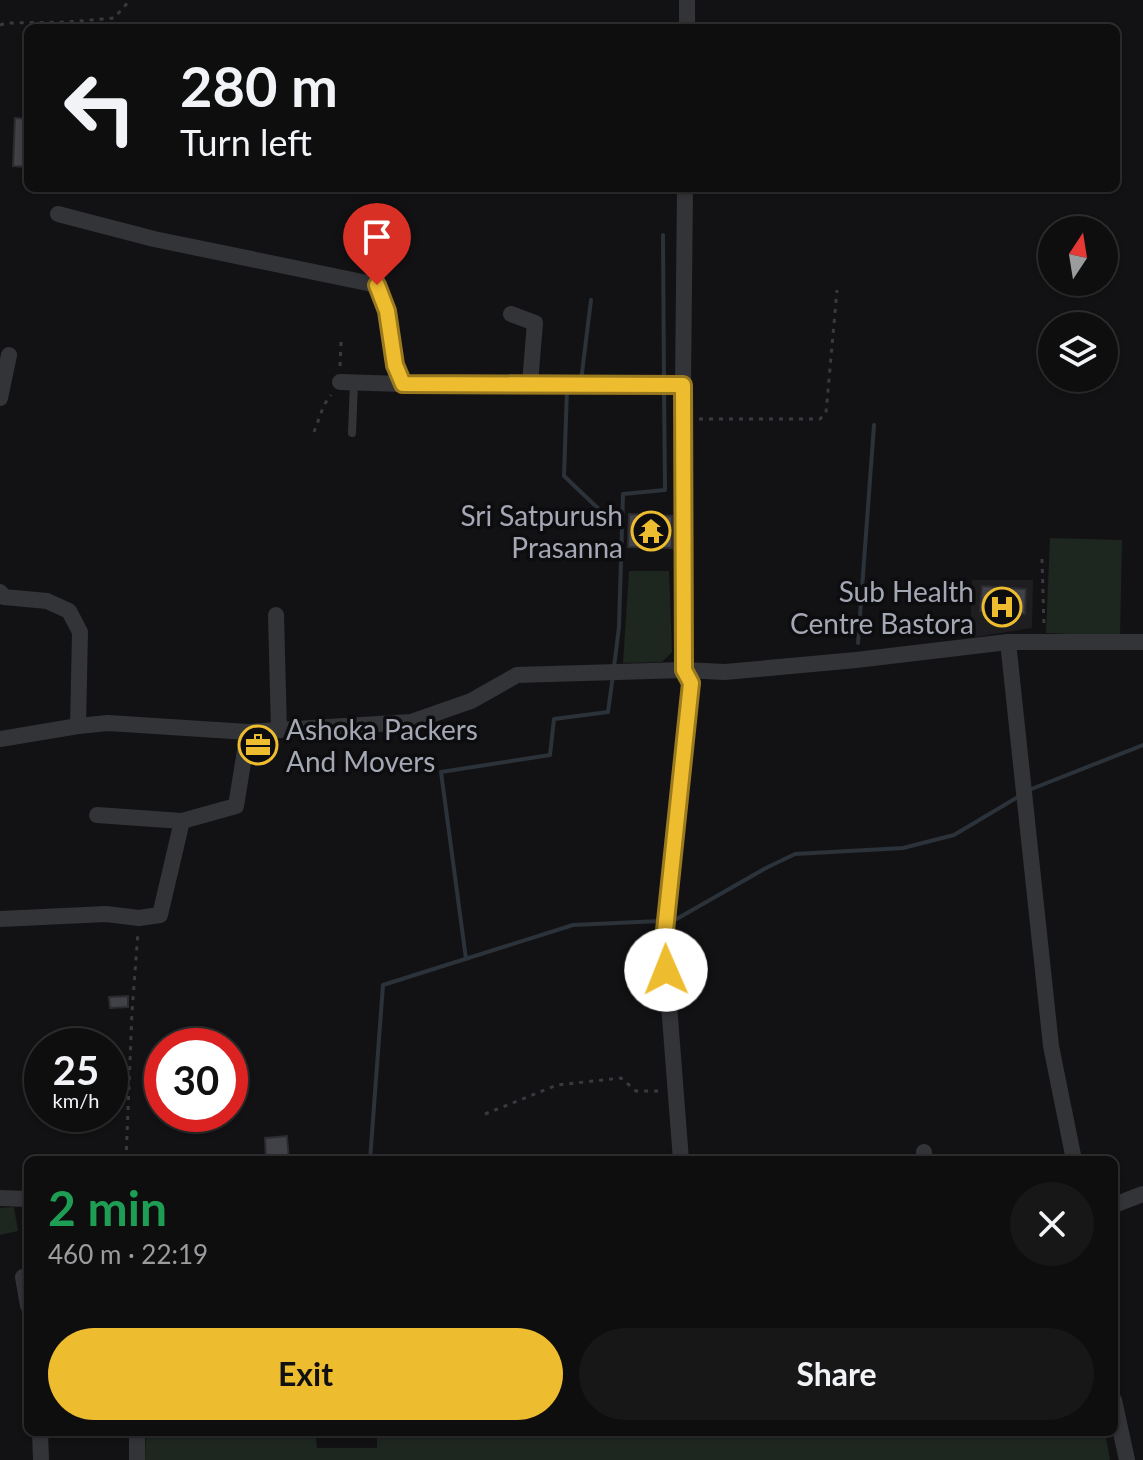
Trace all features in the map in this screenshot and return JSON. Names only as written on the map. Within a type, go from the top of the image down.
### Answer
[{"type":"street","points":[[687,0],[687,24]]},
{"type":"street","points":[[681,1156],[664,940],[691,683],[684,670],[685,192]]},
{"type":"street","points":[[58,214],[154,239],[377,285],[387,311],[395,365],[403,384]]},
{"type":"street","points":[[511,314],[535,323],[530,383]]},
{"type":"street","points":[[0,398],[9,355]]},
{"type":"street","points":[[347,382],[683,385]]},
{"type":"street","points":[[0,592],[4,597],[47,601],[69,611],[80,632],[78,726]]},
{"type":"street","points":[[276,615],[279,730]]},
{"type":"street","points":[[1008,642],[1051,1046],[1073,1156]]},
{"type":"street","points":[[0,739],[78,726],[122,724],[248,732],[411,722],[471,701],[517,675],[684,670],[725,672],[1008,642],[1143,642]]},
{"type":"street","points":[[97,815],[182,821],[236,806],[248,732]]},
{"type":"street","points":[[0,919],[106,914],[139,918],[160,915],[182,821]]},
{"type":"street","points":[[1118,1207],[1143,1194]]},
{"type":"street","points":[[0,1198],[24,1199]]},
{"type":"street","points":[[23,1277],[24,1283]]},
{"type":"street","points":[[1118,1418],[1127,1460]]},
{"type":"street","points":[[40,1436],[41,1460]]},
{"type":"street","points":[[137,1436],[137,1460]]},
{"type":"lane","points":[[347,382],[352,433]]},
{"type":"path","points":[[0,25],[114,18],[130,0]]},
{"type":"path","points":[[683,419],[820,419],[826,413],[837,290]]},
{"type":"path","points":[[314,432],[324,405],[347,382],[341,342]]},
{"type":"path","points":[[1042,559],[1044,642]]},
{"type":"path","points":[[126,1156],[139,918]]},
{"type":"path","points":[[485,1114],[557,1085],[621,1078],[636,1091],[675,1090]]},
{"type":"shaded area","points":[[1050,538],[1122,540],[1120,636],[1046,633]]},
{"type":"shaded area","points":[[629,571],[669,571],[672,652],[662,662],[623,663]]},
{"type":"shaded area","points":[[972,580],[1033,580],[1032,628],[970,638]]},
{"type":"shaded area","points":[[14,1207],[18,1231],[0,1235],[0,1208]]},
{"type":"shaded area","points":[[146,1436],[316,1436],[317,1448],[377,1448],[377,1436],[1106,1436],[1110,1460],[145,1460]]},
{"type":"building","points":[[15,118],[24,119],[24,167],[13,166]]},
{"type":"building","name":"Sri Satpurush Prasanna","points":[[629,514],[672,516],[672,548],[628,547]]},
{"type":"building","points":[[982,586],[1026,589],[1025,614],[980,611]]},
{"type":"building","points":[[128,996],[128,1007],[110,1008],[109,997]]},
{"type":"building","points":[[287,1136],[289,1156],[266,1156],[265,1138]]},
{"type":"waterway","points":[[663,235],[664,381]]},
{"type":"waterway","points":[[581,381],[591,300]]},
{"type":"waterway","points":[[567,389],[564,476],[604,514],[622,517]]},
{"type":"waterway","points":[[614,667],[619,627],[623,494],[665,490],[664,390]]},
{"type":"waterway","points":[[858,643],[874,425]]},
{"type":"waterway","points":[[466,959],[441,772],[550,755],[554,719],[608,712],[613,675]]},
{"type":"waterway","points":[[1029,790],[1143,745]]},
{"type":"waterway","points":[[673,921],[795,854],[903,848],[954,835],[1018,797]]},
{"type":"waterway","points":[[370,1156],[383,985],[573,925],[660,921]]},
{"type":"place","name":"Sri Satpurush Prasanna","points":[[651,531]]},
{"type":"place","name":"Sub Health Centre Bastora","points":[[1002,607]]},
{"type":"place","name":"Ashoka Packers And Movers","points":[[258,745]]},
{"type":"route","points":[[377,285],[387,311],[395,365],[403,384],[683,385],[684,670],[691,683],[664,940],[666,970]]}]
